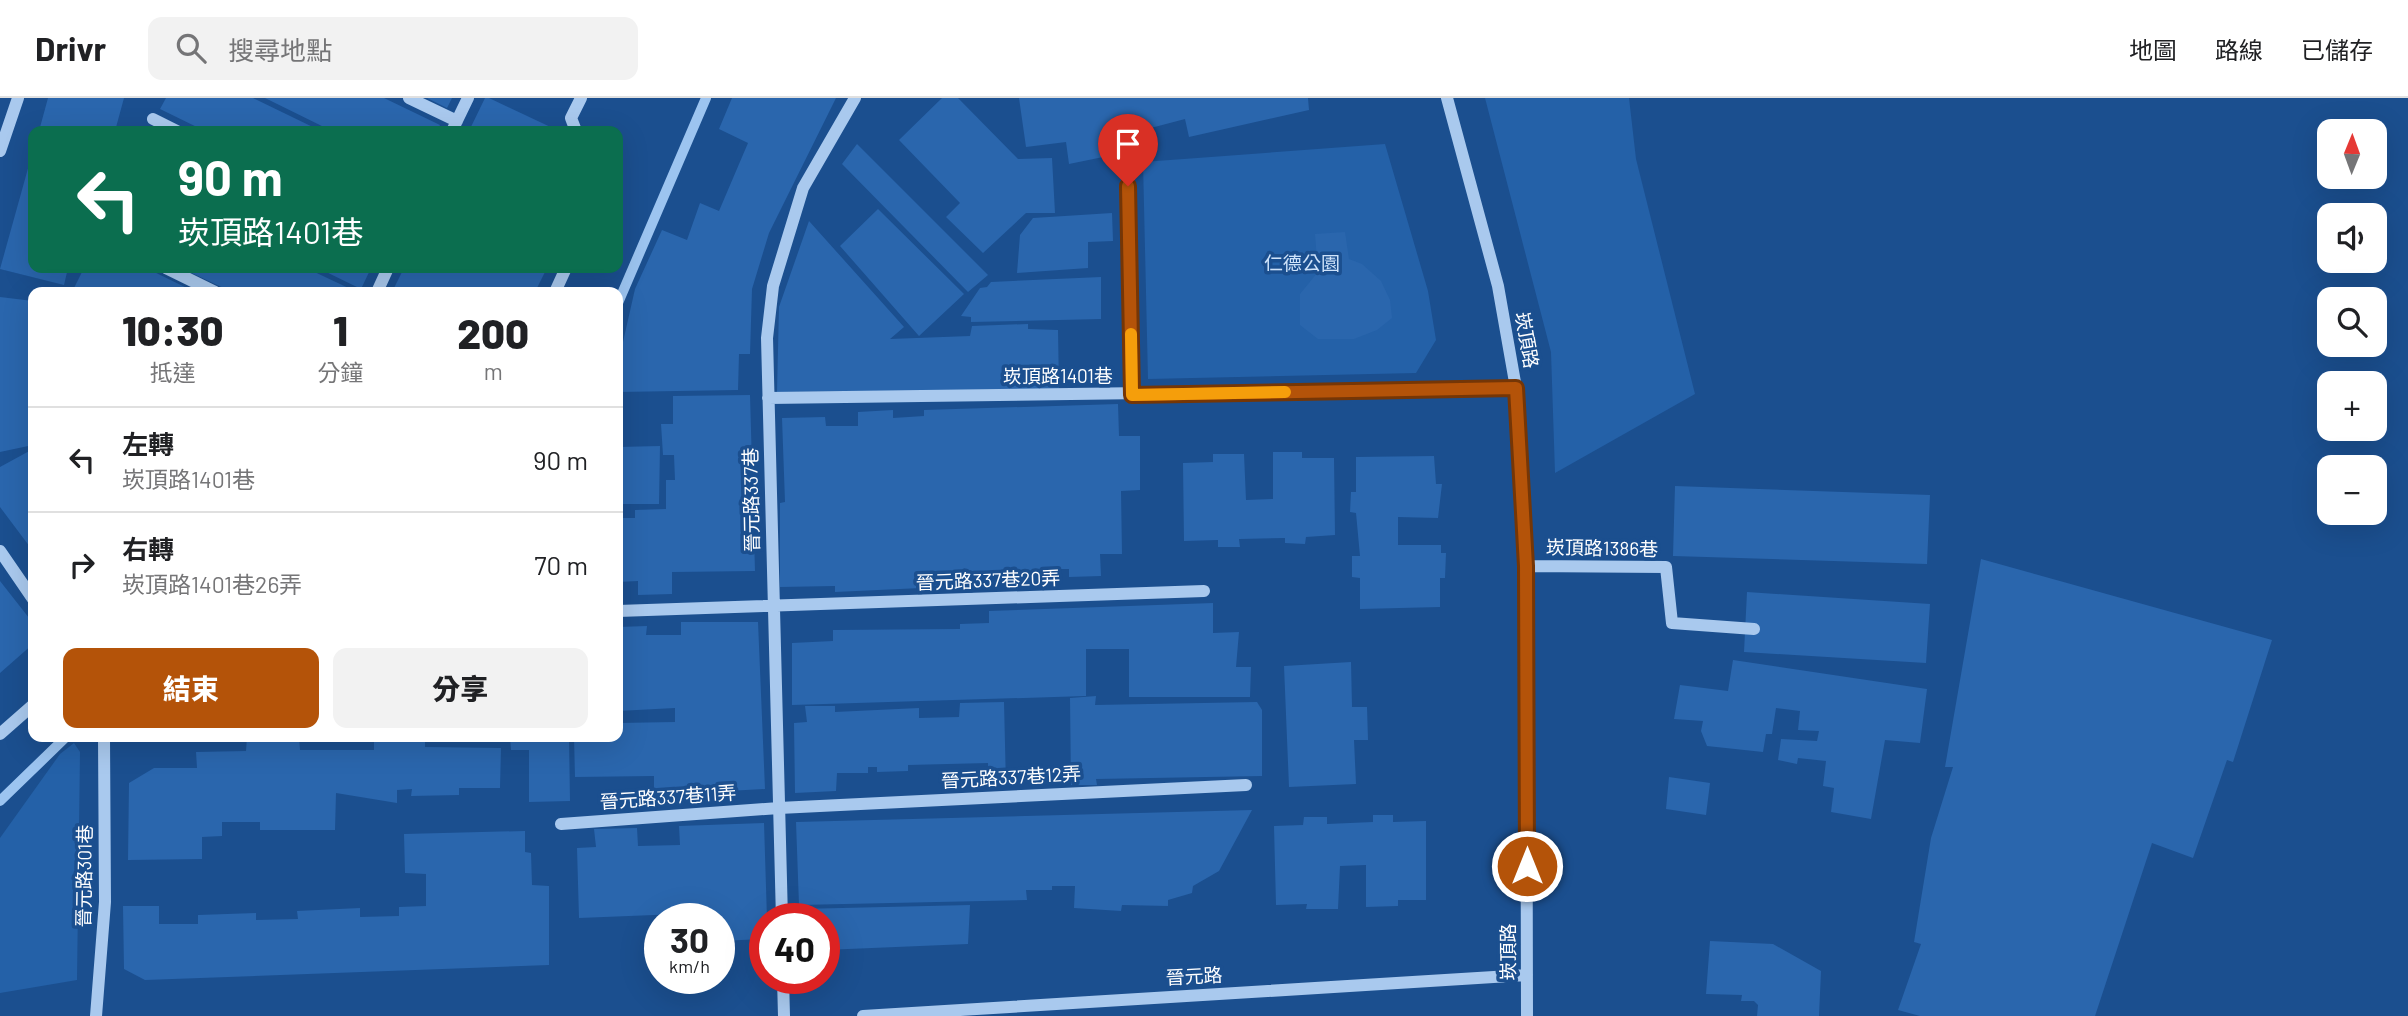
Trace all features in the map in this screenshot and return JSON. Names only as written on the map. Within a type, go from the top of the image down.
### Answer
[{"type":"street","points":[[408,98],[454,126],[468,98]]},
{"type":"street","points":[[574,126],[571,118],[581,98]]},
{"type":"street","name":"晉元路337巷","points":[[782,903],[766,338],[773,286],[803,188],[855,98]]},
{"type":"street","name":"崁頂路","points":[[1447,98],[1498,286],[1516,388],[1526,566],[1527,1016]]},
{"type":"street","points":[[0,104],[17,103],[0,151]]},
{"type":"street","points":[[153,119],[167,126]]},
{"type":"street","points":[[1128,160],[1132,395]]},
{"type":"street","points":[[176,273],[205,287]]},
{"type":"street","name":"崁頂路1401巷","points":[[768,397],[1132,395],[1516,388]]},
{"type":"street","points":[[0,551],[28,592]]},
{"type":"street","name":"崁頂路1386巷","points":[[1526,566],[1666,567],[1672,623],[1754,629]]},
{"type":"street","name":"晉元路337巷20弄","points":[[623,611],[773,608],[1204,591]]},
{"type":"street","points":[[0,734],[28,709]]},
{"type":"street","name":"晉元路301巷","points":[[96,1016],[106,902],[104,742]]},
{"type":"street","name":"晉元路337巷12弄","points":[[779,808],[1246,785]]},
{"type":"street","name":"晉元路337巷11弄","points":[[561,824],[779,808]]},
{"type":"street","name":"晉元路","points":[[863,1016],[1527,975]]},
{"type":"street","points":[[783,994],[784,1016]]},
{"type":"green space","points":[[1485,98],[1629,98],[1636,159],[1695,394],[1555,473],[1551,352]]},
{"type":"green space","name":"仁德公園","points":[[1385,144],[1428,291],[1436,340],[1416,373],[1148,379],[1143,162]]},
{"type":"green space","points":[[74,743],[80,752],[77,980],[0,993],[0,838],[60,754]]},
{"type":"building","points":[[48,98],[124,98],[116,126],[40,126]]},
{"type":"building","points":[[166,98],[253,98],[311,126],[195,126],[160,109]]},
{"type":"building","points":[[265,98],[384,98],[440,125],[440,126],[322,126]]},
{"type":"building","points":[[427,98],[452,98],[447,108]]},
{"type":"building","points":[[485,98],[489,98],[548,126],[471,126]]},
{"type":"building","points":[[732,98],[836,98],[769,233],[752,289],[750,354],[739,354],[738,390],[623,392],[623,342],[635,289],[662,230],[687,240],[700,203],[719,211],[748,143],[719,129]]},
{"type":"building","points":[[942,98],[958,98],[1018,159],[1052,158],[1055,213],[1026,213],[983,253],[946,217],[960,203],[899,140]]},
{"type":"building","points":[[1019,98],[1308,98],[1309,110],[1189,137],[1185,119],[1147,129],[1152,147],[1069,164],[1066,142],[1026,147]]},
{"type":"building","points":[[857,144],[988,275],[968,292],[842,164]]},
{"type":"building","points":[[28,168],[28,273],[67,273],[64,285],[0,269]]},
{"type":"building","points":[[878,209],[964,294],[919,336],[840,246]]},
{"type":"building","points":[[1112,213],[1113,241],[1088,242],[1088,268],[1017,273],[1020,235],[1033,218]]},
{"type":"building","points":[[809,221],[904,327],[890,339],[970,336],[972,326],[1028,324],[1028,329],[1058,330],[1059,389],[777,392],[779,307]]},
{"type":"building","points":[[1345,232],[1349,259],[1362,264],[1381,281],[1390,300],[1392,318],[1377,330],[1354,339],[1318,339],[1300,325],[1300,294],[1318,272],[1315,234]]},
{"type":"building","points":[[82,273],[156,273],[185,287],[74,287]]},
{"type":"building","points":[[192,273],[317,273],[346,287],[221,287]]},
{"type":"building","points":[[328,273],[369,273],[362,287]]},
{"type":"building","points":[[402,273],[544,273],[538,287],[394,287]]},
{"type":"building","points":[[1101,277],[1101,319],[971,322],[971,317],[961,316],[980,288],[987,287],[991,282]]},
{"type":"building","points":[[0,297],[28,300],[28,446],[0,452]]},
{"type":"building","points":[[750,395],[755,571],[672,572],[672,594],[638,595],[638,581],[623,582],[623,518],[635,518],[635,510],[666,509],[666,480],[675,480],[674,455],[663,455],[661,424],[673,424],[673,396]]},
{"type":"building","points":[[1118,404],[1119,436],[1140,436],[1140,490],[1121,491],[1122,554],[1100,554],[1101,576],[1069,577],[1069,569],[1048,569],[1048,582],[835,592],[835,586],[780,587],[780,503],[785,502],[782,418],[825,417],[826,426],[858,426],[858,412],[893,410],[893,418],[924,416],[924,410]]},
{"type":"building","points":[[660,446],[659,504],[623,504],[623,447]]},
{"type":"building","points":[[28,452],[28,544],[0,507],[0,467]]},
{"type":"building","points":[[1273,452],[1302,452],[1302,458],[1334,458],[1335,535],[1306,537],[1305,544],[1285,543],[1285,538],[1239,539],[1240,547],[1218,547],[1218,540],[1184,541],[1183,463],[1213,462],[1213,454],[1244,454],[1246,500],[1273,499]]},
{"type":"building","points":[[1434,456],[1436,484],[1442,484],[1438,518],[1398,517],[1398,545],[1441,545],[1441,553],[1446,553],[1445,578],[1440,578],[1440,607],[1360,609],[1360,578],[1352,577],[1352,556],[1360,556],[1356,513],[1350,512],[1351,492],[1356,492],[1356,457]]},
{"type":"building","points":[[1675,486],[1930,495],[1927,564],[1673,556]]},
{"type":"building","points":[[1981,559],[2272,640],[2233,762],[2227,760],[2193,858],[2152,843],[2095,1016],[1920,1016],[1898,1010],[1921,944],[1914,942],[1931,838],[1953,767],[1945,767]]},
{"type":"building","points":[[0,581],[28,617],[28,648],[0,673]]},
{"type":"building","points":[[1747,592],[1930,604],[1926,663],[1744,652]]},
{"type":"building","points":[[1213,603],[1213,633],[1239,632],[1236,667],[1251,667],[1250,697],[1129,697],[1129,649],[1086,649],[1086,696],[792,705],[792,643],[833,641],[833,630],[960,629],[960,624],[989,623],[989,611]]},
{"type":"building","points":[[681,622],[758,622],[765,789],[654,795],[654,776],[575,777],[574,742],[623,742],[623,723],[675,722],[675,708],[623,711],[623,627],[647,626],[646,635],[681,635]]},
{"type":"building","points":[[1733,660],[1927,689],[1920,743],[1885,740],[1871,819],[1831,812],[1834,788],[1823,786],[1826,761],[1798,758],[1797,764],[1778,760],[1781,739],[1817,741],[1819,731],[1798,730],[1800,711],[1776,708],[1772,734],[1766,734],[1763,752],[1707,746],[1701,731],[1703,721],[1674,719],[1680,685],[1728,691]]},
{"type":"building","points":[[1351,662],[1352,707],[1367,707],[1368,740],[1354,740],[1356,784],[1289,787],[1284,666]]},
{"type":"building","points":[[1096,696],[1095,705],[1257,702],[1262,710],[1262,776],[1096,779],[1097,785],[1071,785],[1070,698]]},
{"type":"building","points":[[1004,702],[1006,786],[989,785],[988,763],[908,765],[908,771],[877,772],[877,767],[868,767],[868,773],[837,773],[836,791],[795,793],[794,723],[807,722],[805,706],[835,706],[835,712],[919,708],[919,718],[959,717],[960,703]]},
{"type":"building","points":[[247,742],[299,742],[300,750],[374,750],[374,742],[425,742],[425,747],[501,748],[500,788],[459,788],[459,795],[411,796],[412,789],[397,790],[397,803],[336,793],[335,830],[260,830],[260,822],[222,822],[222,836],[202,837],[202,859],[128,860],[129,783],[154,768],[197,768],[196,752],[246,751]]},
{"type":"building","points":[[510,742],[569,742],[570,801],[529,802],[529,750],[511,750]]},
{"type":"building","points":[[1669,777],[1710,783],[1706,815],[1666,809]]},
{"type":"building","points":[[1252,810],[1219,871],[1193,886],[1192,893],[1168,900],[1168,906],[1122,905],[1121,911],[1074,908],[1075,886],[1052,886],[1052,890],[1026,890],[1027,900],[799,903],[796,822]]},
{"type":"building","points":[[1373,815],[1393,815],[1393,822],[1426,821],[1426,900],[1398,900],[1398,906],[1366,907],[1366,865],[1340,866],[1338,909],[1306,909],[1307,904],[1276,905],[1274,826],[1303,825],[1304,817],[1327,817],[1327,824],[1373,822]]},
{"type":"building","points":[[764,823],[766,903],[749,903],[749,940],[735,940],[735,903],[644,903],[644,915],[579,918],[577,848],[596,847],[594,829],[637,828],[638,846],[680,845],[679,826]]},
{"type":"building","points":[[525,831],[525,852],[531,853],[532,885],[549,886],[549,965],[145,980],[124,969],[123,906],[159,906],[159,924],[198,924],[198,915],[256,913],[256,920],[298,919],[297,911],[360,908],[360,917],[399,916],[399,907],[426,906],[426,874],[405,873],[404,834]]},
{"type":"building","points":[[970,905],[968,944],[840,949],[840,908]]},
{"type":"building","points":[[1710,941],[1773,944],[1821,971],[1819,1016],[1757,1016],[1758,1005],[1754,1001],[1741,1001],[1742,995],[1706,994]]},
{"type":"waterway","points":[[623,291],[706,98]]},
{"type":"waterway","points":[[0,801],[61,742]]},
{"type":"slow traffic","points":[[1131,334],[1132,395],[1285,392]]},
{"type":"route","points":[[1128,186],[1132,395],[1516,388],[1526,566],[1527,866]]}]
